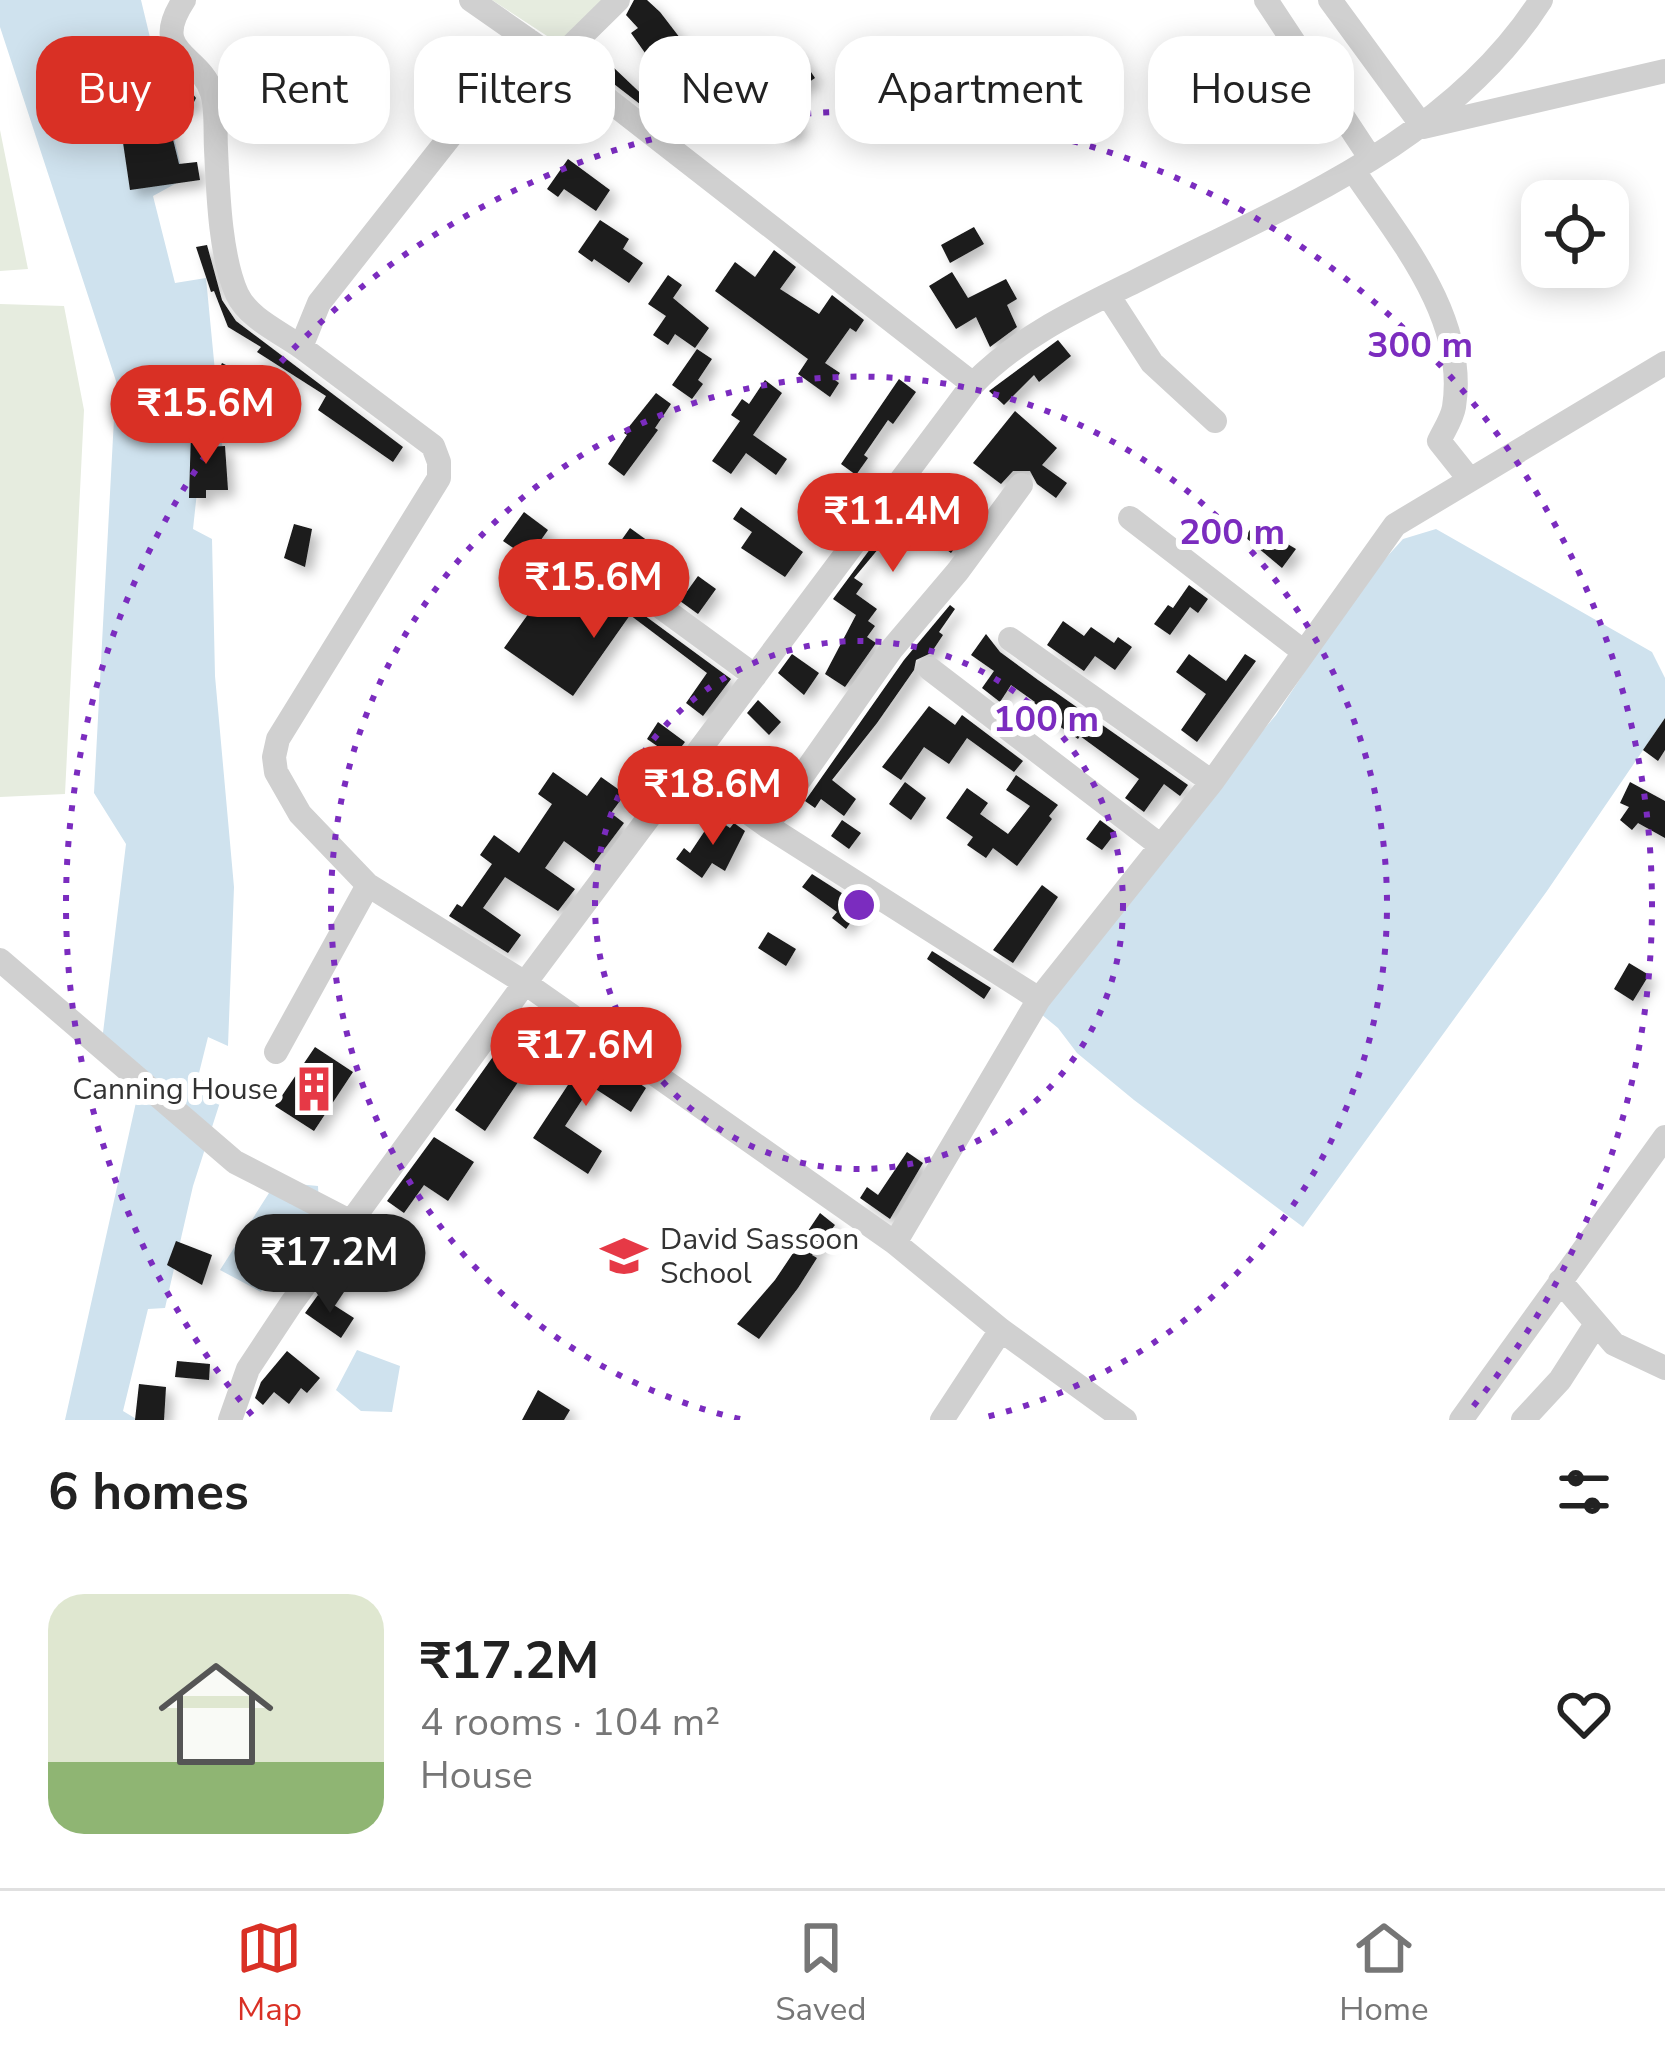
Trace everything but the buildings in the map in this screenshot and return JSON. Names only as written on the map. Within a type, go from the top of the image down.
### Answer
[{"type":"street","points":[[184,0],[171,32],[177,50],[212,93],[218,188],[233,283],[251,312],[433,446],[439,462],[439,478],[428,498],[278,739],[276,772],[310,827],[368,885],[525,983],[896,1243],[1001,1330],[1125,1420]]},
{"type":"street","points":[[471,0],[523,36]]},
{"type":"street","points":[[581,36],[618,0]]},
{"type":"street","points":[[1266,0],[1423,273],[1451,344],[1454,411],[1439,441],[1470,480]]},
{"type":"street","points":[[1330,0],[1423,127]]},
{"type":"street","points":[[230,1420],[248,1369],[353,1222],[525,983],[973,384],[1022,341],[1362,165],[1423,127],[1514,43],[1541,0]]},
{"type":"street","points":[[1423,127],[1665,70]]},
{"type":"street","points":[[615,106],[973,384]]},
{"type":"street","points":[[301,347],[319,304],[445,144]]},
{"type":"street","points":[[1108,295],[1152,363],[1215,421]]},
{"type":"street","points":[[896,1243],[1039,999],[1212,782],[1395,525],[1665,363]]},
{"type":"street","points":[[767,826],[891,650],[958,571],[1021,484]]},
{"type":"street","points":[[1130,518],[1304,652]]},
{"type":"street","points":[[587,553],[755,676]]},
{"type":"street","points":[[1010,639],[1212,782]]},
{"type":"street","points":[[930,669],[1160,846]]},
{"type":"street","points":[[687,769],[767,826],[1039,999]]},
{"type":"street","points":[[277,1052],[368,885]]},
{"type":"street","points":[[0,960],[235,1162],[353,1222]]},
{"type":"street","points":[[1461,1420],[1665,1137]]},
{"type":"street","points":[[1560,1281],[1629,1354],[1665,1368]]},
{"type":"street","points":[[1523,1420],[1560,1380],[1596,1324]]},
{"type":"street","points":[[942,1420],[1001,1330]]},
{"type":"shaded area","points":[[492,0],[607,0],[578,36],[547,36]]},
{"type":"shaded area","points":[[0,130],[28,269],[0,271]]},
{"type":"shaded area","points":[[0,304],[64,306],[84,410],[65,794],[0,797]]},
{"type":"water","points":[[0,0],[141,0],[150,36],[36,36],[36,137],[0,27]]},
{"type":"water","points":[[38,144],[176,144],[184,179],[153,196],[175,283],[206,278],[225,475],[197,492],[193,529],[212,539],[215,676],[234,887],[228,1046],[208,1037],[198,1077],[223,1093],[193,1186],[165,1308],[148,1309],[123,1411],[138,1420],[65,1420],[143,1071],[102,1041],[126,844],[94,793],[116,381]]},
{"type":"water","points":[[1436,529],[1652,652],[1665,678],[1665,718],[1547,891],[1303,1227],[1134,1100],[1077,1053],[1041,1014],[1221,779],[1276,715],[1365,581],[1403,539]]},
{"type":"water","points":[[276,1182],[318,1186],[319,1207],[261,1292],[220,1270]]},
{"type":"water","points":[[357,1350],[400,1366],[392,1412],[361,1411],[336,1390]]},
{"type":"place","name":"Canning House","points":[[314,1089]]},
{"type":"place","name":"David Sassoon School","points":[[624,1256]]}]
